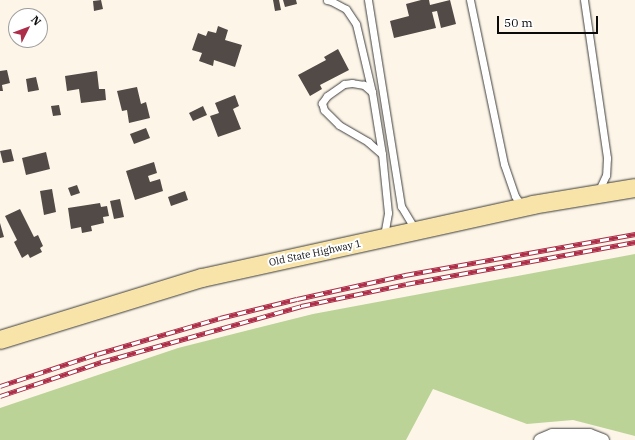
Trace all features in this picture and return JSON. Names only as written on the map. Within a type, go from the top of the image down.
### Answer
[{"type":"main road","name":"Old State Highway 1","points":[[0,340],[202,278],[523,208],[635,188]]},
{"type":"street","points":[[540,440],[552,435],[589,435],[602,440]]},
{"type":"lane","points":[[327,0],[331,0],[346,9],[356,24],[363,47],[382,154],[388,213],[387,226],[383,238]]},
{"type":"lane","points":[[368,0],[401,206],[416,231]]},
{"type":"lane","points":[[470,0],[504,164],[515,196],[523,208]]},
{"type":"lane","points":[[584,0],[607,158],[606,175],[602,186],[595,195]]},
{"type":"lane","points":[[372,92],[364,85],[344,84],[327,96],[322,103],[324,110],[339,125],[368,142],[382,154]]},
{"type":"green space","points":[[635,254],[635,436],[573,420],[527,424],[433,389],[406,440],[0,440],[0,408],[178,348],[313,314]]},
{"type":"building","points":[[101,0],[103,9],[94,11],[93,1]]},
{"type":"building","points":[[273,0],[279,0],[281,10],[275,11]]},
{"type":"building","points":[[283,0],[296,0],[297,4],[285,7]]},
{"type":"building","points":[[421,0],[429,0],[430,5],[450,0],[456,24],[441,28],[437,11],[432,12],[436,28],[394,38],[390,21],[409,16],[406,4]]},
{"type":"building","points":[[218,26],[228,30],[225,40],[242,45],[235,67],[214,60],[213,66],[199,61],[202,53],[192,50],[198,33],[206,36],[208,31],[216,33]]},
{"type":"building","points":[[338,49],[349,70],[320,85],[322,89],[310,96],[298,75],[326,60],[324,57]]},
{"type":"building","points":[[7,70],[10,83],[2,85],[3,91],[0,91],[0,71]]},
{"type":"building","points":[[97,71],[99,89],[105,89],[106,100],[81,103],[79,89],[67,91],[65,76]]},
{"type":"building","points":[[36,77],[39,90],[28,92],[26,79]]},
{"type":"building","points":[[137,87],[141,104],[146,102],[150,118],[129,123],[127,110],[122,111],[117,91]]},
{"type":"building","points":[[235,95],[239,106],[233,109],[241,129],[218,137],[210,116],[219,113],[215,103]]},
{"type":"building","points":[[59,105],[61,115],[53,116],[51,106]]},
{"type":"building","points":[[203,106],[207,115],[193,121],[189,113]]},
{"type":"building","points":[[146,128],[150,138],[134,144],[130,134]]},
{"type":"building","points":[[11,149],[14,161],[3,163],[0,151]]},
{"type":"building","points":[[46,152],[50,169],[26,175],[22,158]]},
{"type":"building","points":[[154,162],[157,173],[148,176],[150,182],[160,179],[163,191],[135,200],[126,171]]},
{"type":"building","points":[[77,185],[80,193],[71,196],[68,188]]},
{"type":"building","points":[[52,189],[56,212],[44,215],[40,191]]},
{"type":"building","points":[[185,191],[188,200],[171,206],[168,197]]},
{"type":"building","points":[[120,199],[124,217],[114,219],[110,201]]},
{"type":"building","points":[[100,203],[101,207],[107,206],[109,216],[103,217],[104,223],[91,226],[92,231],[82,233],[81,227],[71,229],[68,208]]},
{"type":"building","points":[[20,209],[34,237],[38,235],[43,246],[40,248],[42,252],[30,258],[28,254],[22,258],[14,242],[17,240],[5,216]]},
{"type":"building","points":[[0,223],[4,237],[0,238]]},
{"type":"railway","points":[[0,386],[97,354],[220,318],[297,299],[405,275],[635,234]]},
{"type":"railway","points":[[0,396],[101,362],[301,306],[406,284],[635,242]]}]
